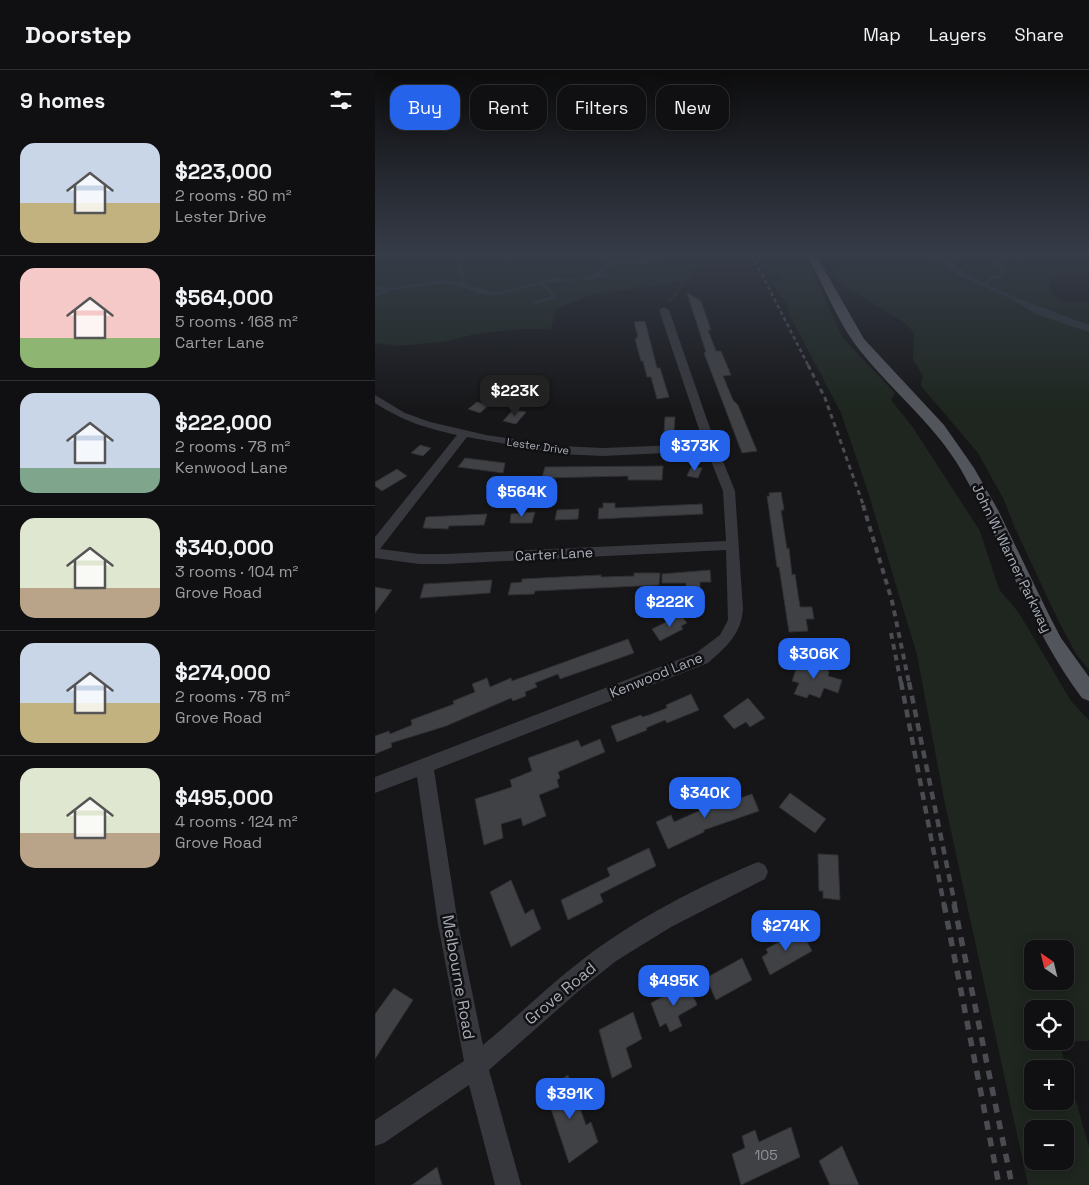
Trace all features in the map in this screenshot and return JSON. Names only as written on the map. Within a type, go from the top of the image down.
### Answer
[{"type":"main road","name":"John W. Warner Parkway","points":[[839,307],[860,342],[935,423],[960,457],[987,502],[1045,629],[1063,660],[1089,692]]},
{"type":"street","name":"Kenwood Lane","points":[[375,785],[703,658],[725,639],[735,620],[736,609],[729,490],[710,446],[664,310]]},
{"type":"street","name":"Lester Drive","points":[[375,398],[414,421],[464,434],[581,452],[710,446]]},
{"type":"street","points":[[375,546],[379,533],[464,434]]},
{"type":"street","name":"Carter Lane","points":[[375,553],[419,559],[446,559],[733,546]]},
{"type":"street","name":"Melbourne Road","points":[[425,765],[453,945],[476,1066],[508,1185]]},
{"type":"street","name":"Grove Road","points":[[375,1134],[476,1066],[555,996],[607,955],[649,927],[758,872]]},
{"type":"shaded area","points":[[375,307],[561,307],[556,309],[551,329],[522,329],[476,334],[443,342],[398,346],[375,343]]},
{"type":"shaded area","points":[[787,307],[829,307],[842,337],[895,393],[891,400],[912,426],[980,531],[999,589],[1019,613],[1071,701],[1089,720],[1089,1041],[1074,1042],[1074,1000],[1024,1000],[1024,1050],[1061,1050],[1064,1060],[1024,1060],[1024,1110],[1074,1110],[1074,1094],[1089,1147],[1089,1185],[1028,1185],[1025,1170],[1074,1170],[1074,1120],[1024,1120],[1024,1167],[944,799],[917,655],[868,492],[841,413]]},
{"type":"shaded area","points":[[879,307],[1023,307],[1089,332],[1089,670],[1076,654],[1058,620],[1004,500],[978,453],[921,386],[923,376],[913,360],[914,333],[905,323]]},
{"type":"shaded area","points":[[1024,307],[1041,307],[1089,325],[1089,332],[1036,314]]},
{"type":"shaded area","points":[[1038,307],[1089,307],[1089,325]]},
{"type":"building","points":[[692,307],[703,307],[711,330],[708,330],[716,351],[721,351],[731,375],[723,376],[733,400],[738,405],[757,451],[742,453],[704,353],[706,352]]},
{"type":"building","points":[[645,321],[657,368],[660,368],[669,397],[657,399],[651,377],[647,377],[643,361],[641,361],[635,339],[638,337],[634,322]]},
{"type":"building","points":[[477,402],[489,405],[480,413],[468,409]]},
{"type":"building","points":[[513,410],[526,412],[516,424],[503,421]]},
{"type":"building","points":[[665,417],[675,417],[674,432],[664,432]]},
{"type":"building","points":[[420,445],[431,448],[423,456],[411,453]]},
{"type":"building","points":[[465,458],[505,463],[503,473],[458,467]]},
{"type":"building","points":[[663,466],[662,480],[628,480],[628,476],[542,478],[545,467]]},
{"type":"building","points":[[691,467],[702,468],[698,478],[687,476]]},
{"type":"building","points":[[397,469],[407,476],[382,491],[375,486],[375,482]]},
{"type":"building","points":[[781,492],[784,510],[781,510],[787,549],[789,548],[792,575],[795,574],[800,607],[812,607],[814,619],[806,619],[808,631],[789,632],[767,496],[770,496],[769,493]]},
{"type":"building","points":[[603,503],[615,503],[615,508],[702,504],[703,514],[598,519],[599,508],[603,508]]},
{"type":"building","points":[[579,509],[578,519],[555,520],[557,510]]},
{"type":"building","points":[[535,512],[532,523],[510,523],[511,514]]},
{"type":"building","points":[[487,514],[484,525],[449,526],[448,529],[423,528],[426,517]]},
{"type":"building","points":[[710,570],[711,582],[700,582],[700,590],[686,591],[686,583],[662,583],[662,574]]},
{"type":"building","points":[[634,573],[660,573],[659,585],[535,591],[534,594],[508,595],[511,583],[522,582],[522,579],[601,575],[601,577],[634,576]]},
{"type":"building","points":[[492,580],[490,593],[420,598],[424,584]]},
{"type":"building","points":[[375,587],[392,590],[375,613]]},
{"type":"building","points":[[681,615],[687,623],[681,626],[683,629],[660,641],[652,629]]},
{"type":"building","points":[[628,639],[634,653],[560,679],[558,674],[535,683],[537,687],[525,692],[526,696],[513,701],[511,698],[446,726],[391,743],[392,747],[375,754],[375,736],[389,731],[390,734],[412,725],[411,720],[454,704],[453,701],[475,692],[472,684],[487,678],[490,687],[511,678],[512,681]]},
{"type":"building","points":[[800,658],[826,667],[829,672],[828,676],[842,680],[838,693],[824,688],[820,698],[809,694],[807,698],[794,694],[799,683],[792,681]]},
{"type":"building","points":[[691,694],[699,710],[667,723],[665,720],[646,728],[647,730],[617,742],[611,726],[667,708],[666,705]]},
{"type":"building","points":[[748,698],[765,718],[750,727],[746,722],[734,729],[723,716]]},
{"type":"building","points":[[600,739],[605,752],[558,772],[560,778],[557,780],[559,787],[539,795],[546,816],[523,826],[521,818],[501,824],[503,838],[484,845],[475,799],[512,787],[510,780],[532,771],[528,758],[578,740],[581,747]]},
{"type":"building","points":[[790,793],[826,819],[815,833],[779,807]]},
{"type":"building","points":[[752,794],[759,811],[704,830],[704,832],[668,849],[656,822],[671,815],[674,822],[710,806],[709,802],[724,797],[726,803]]},
{"type":"building","points":[[649,848],[656,866],[600,894],[603,902],[568,920],[561,900],[610,876],[607,868]]},
{"type":"building","points":[[818,854],[838,855],[840,900],[823,898],[823,891],[819,891]]},
{"type":"building","points":[[511,880],[525,914],[533,909],[541,929],[511,947],[490,892]]},
{"type":"building","points":[[801,930],[812,951],[770,975],[762,957],[768,953],[766,949]]},
{"type":"building","points":[[742,958],[752,980],[716,1000],[706,978]]},
{"type":"building","points":[[688,983],[697,1005],[678,1016],[682,1026],[670,1032],[666,1023],[660,1027],[651,1003]]},
{"type":"building","points":[[394,988],[413,1000],[375,1059],[375,1014]]},
{"type":"building","points":[[633,1012],[642,1039],[626,1048],[632,1067],[612,1078],[599,1030]]},
{"type":"building","points":[[568,1075],[586,1125],[591,1122],[598,1142],[569,1163],[545,1091]]},
{"type":"building","points":[[791,1127],[800,1157],[741,1185],[732,1154],[745,1148],[742,1136],[755,1130],[759,1142]]},
{"type":"building","points":[[842,1146],[859,1185],[830,1185],[819,1161]]},
{"type":"building","points":[[437,1167],[442,1185],[412,1185]]},
{"type":"railway","points":[[778,307],[809,367]]},
{"type":"railway","points":[[808,365],[825,398],[864,507]]},
{"type":"railway","points":[[863,505],[892,601],[909,683]]},
{"type":"railway","points":[[891,633],[901,683]]},
{"type":"railway","points":[[901,682],[944,905]]},
{"type":"railway","points":[[909,682],[955,905]]},
{"type":"railway","points":[[944,904],[999,1185]]},
{"type":"railway","points":[[954,904],[1012,1185]]}]
